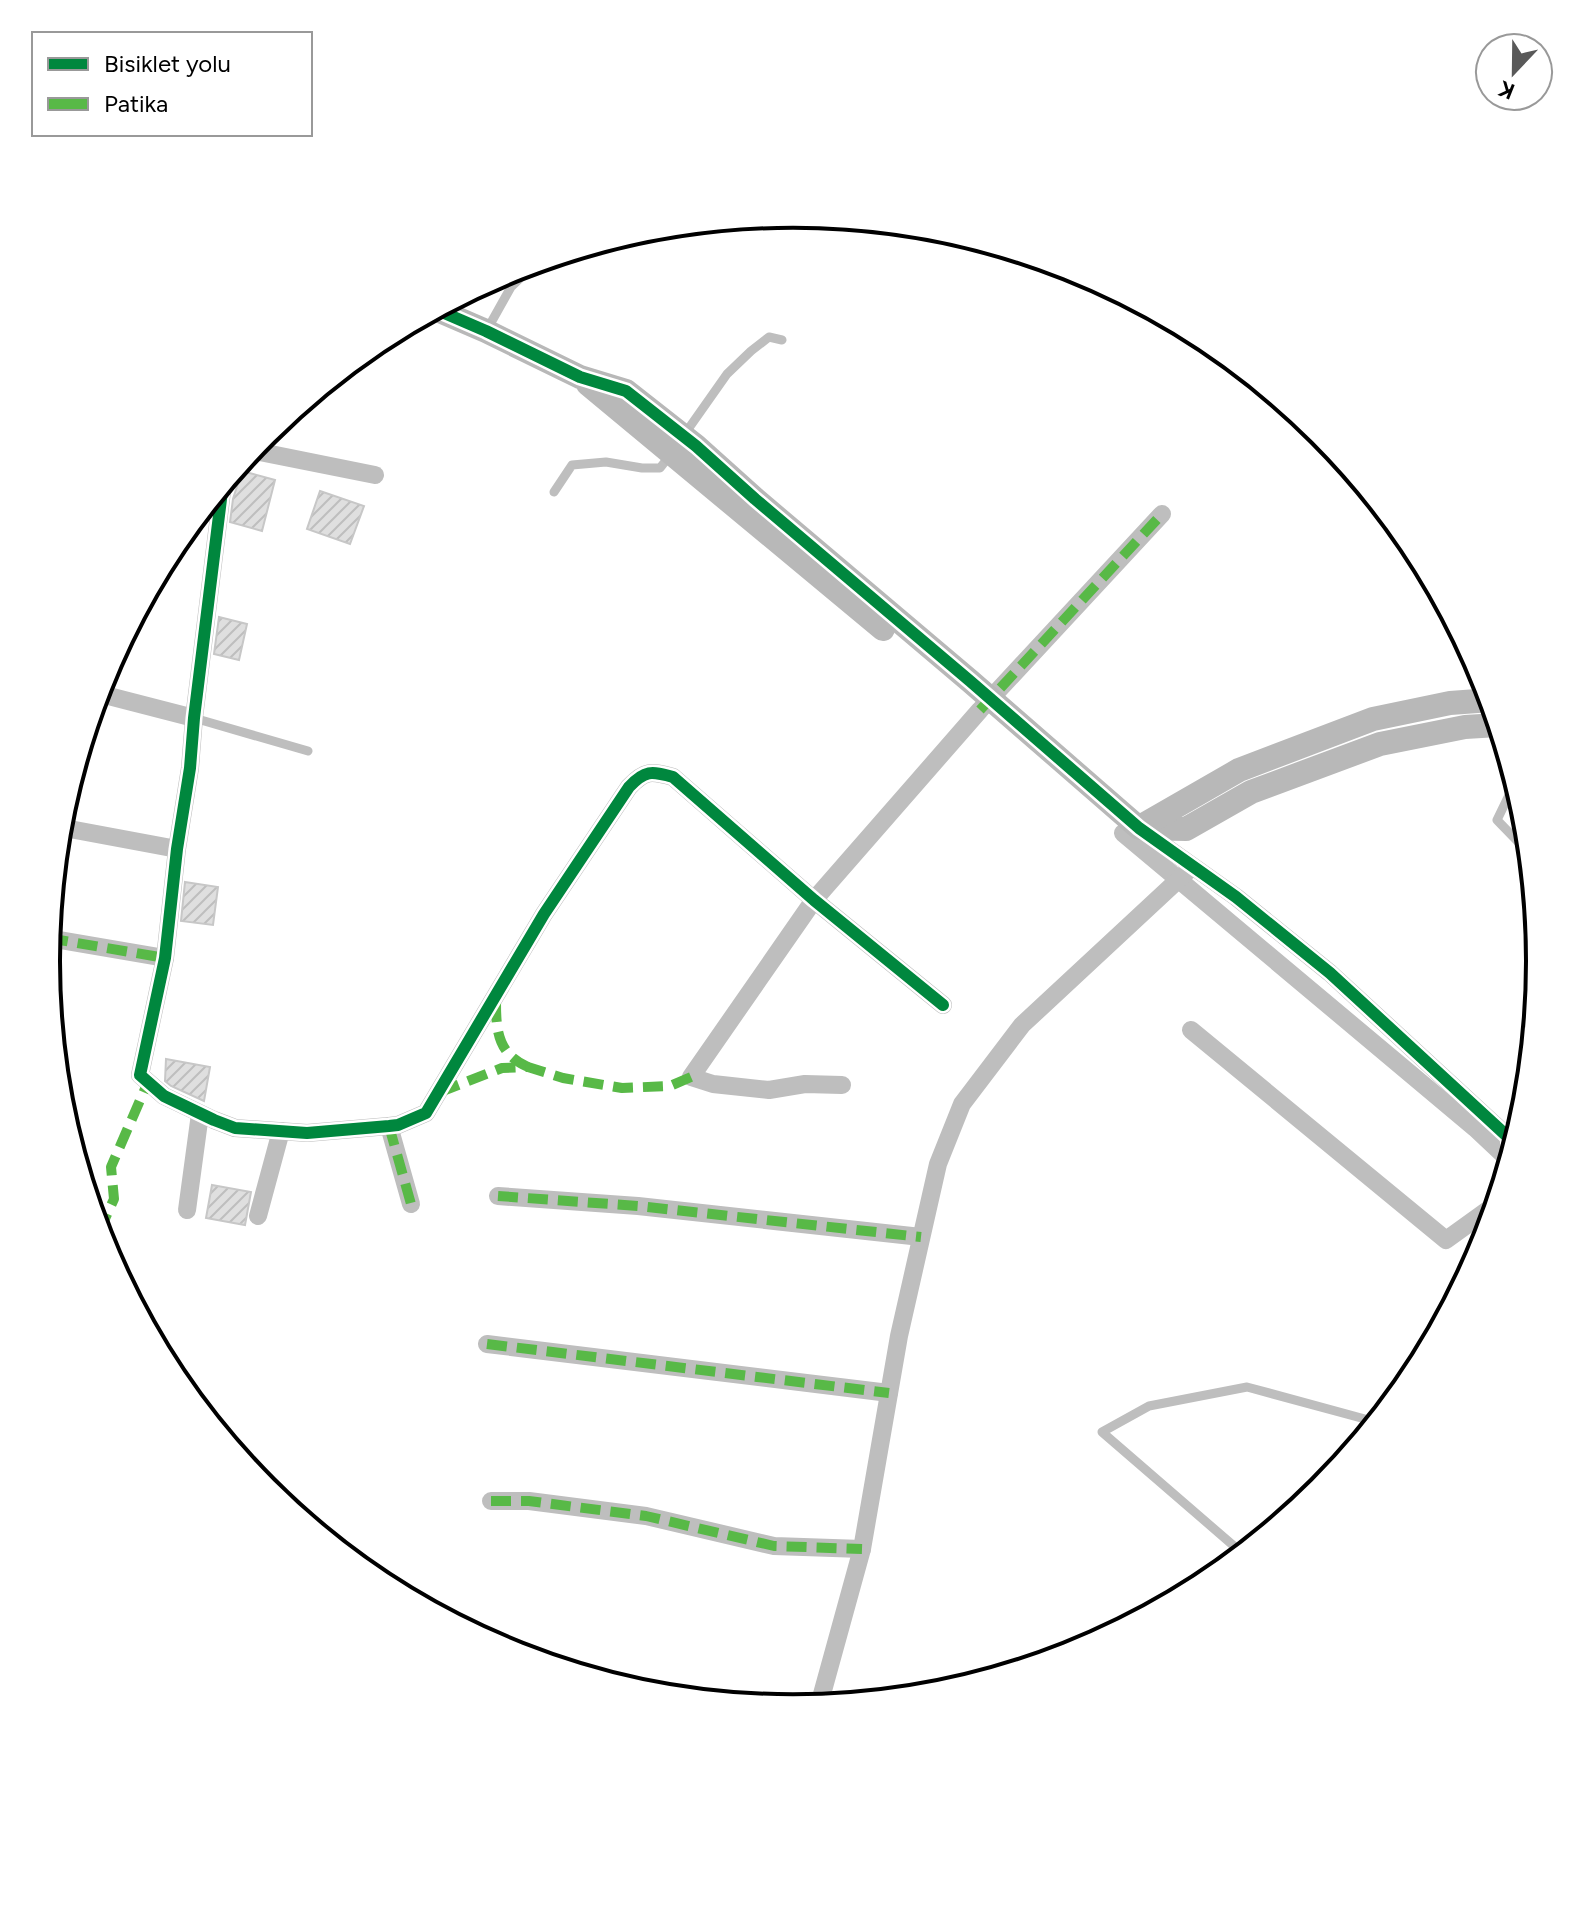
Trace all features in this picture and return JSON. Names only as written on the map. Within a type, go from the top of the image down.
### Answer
[{"type":"street","points":[[448,315],[580,377],[626,391],[678,445],[970,681],[985,705],[1131,830],[1185,872],[1236,897],[1330,973],[1505,1134]]},
{"type":"street","points":[[265,453],[375,475]]},
{"type":"street","points":[[221,503],[165,958],[140,1075],[164,1096],[235,1128],[307,1133],[398,1125],[426,1113],[544,914],[629,787],[649,772],[673,777],[814,900],[943,1005]]},
{"type":"street","points":[[842,1085],[805,1084],[769,1090],[713,1084],[691,1077],[814,900],[985,705],[1162,514]]},
{"type":"street","points":[[110,696],[194,718]]},
{"type":"street","points":[[1131,830],[1239,770],[1373,719],[1450,703],[1478,701]]},
{"type":"street","points":[[1131,830],[1186,829],[1251,792],[1380,744],[1465,727],[1487,726]]},
{"type":"street","points":[[72,829],[177,849]]},
{"type":"street","points":[[822,1693],[862,1549],[899,1336],[938,1164],[962,1104],[1022,1025],[1185,872]]},
{"type":"street","points":[[61,940],[165,958]]},
{"type":"street","points":[[1191,1030],[1446,1240],[1479,1216]]},
{"type":"street","points":[[187,1210],[200,1114]]},
{"type":"street","points":[[389,1126],[411,1204]]},
{"type":"street","points":[[258,1216],[281,1131]]},
{"type":"street","points":[[498,1196],[638,1206],[921,1237]]},
{"type":"street","points":[[487,1344],[889,1393]]},
{"type":"street","points":[[491,1501],[529,1501],[646,1516],[774,1546],[862,1549]]},
{"type":"lane","points":[[486,331],[517,281]]},
{"type":"lane","points":[[554,492],[572,465],[606,462],[660,468],[727,374],[769,337],[782,340]]},
{"type":"lane","points":[[194,718],[308,751]]},
{"type":"lane","points":[[1508,798],[1497,820],[1516,839]]},
{"type":"lane","points":[[1234,1546],[1102,1432],[1149,1406],[1247,1387],[1365,1419]]},
{"type":"building","points":[[246,472],[275,480],[262,531],[230,522],[239,481]]},
{"type":"building","points":[[320,491],[364,506],[350,544],[307,529]]},
{"type":"building","points":[[219,617],[247,624],[239,660],[214,654]]},
{"type":"building","points":[[185,882],[218,887],[213,925],[181,921]]},
{"type":"building","points":[[166,1059],[210,1067],[204,1101],[165,1081]]},
{"type":"building","points":[[212,1185],[251,1192],[245,1225],[206,1218]]},
{"type":"marked path","points":[[980,710],[1162,514]]},
{"type":"marked path","points":[[61,940],[165,958]]},
{"type":"marked path","points":[[496,1002],[501,1040],[510,1055],[528,1067]]},
{"type":"marked path","points":[[440,1092],[502,1068],[528,1067],[563,1078],[622,1088],[670,1086],[691,1077]]},
{"type":"marked path","points":[[106,1216],[114,1199],[111,1167],[148,1082]]},
{"type":"marked path","points":[[389,1126],[411,1204]]},
{"type":"marked path","points":[[498,1196],[638,1206],[921,1237]]},
{"type":"marked path","points":[[487,1344],[889,1393]]},
{"type":"marked path","points":[[491,1501],[529,1501],[646,1516],[774,1546],[862,1549]]},
{"type":"cycle path","points":[[448,315],[580,377],[626,391],[696,446],[1139,828],[1236,897],[1330,973],[1505,1134]]},
{"type":"cycle path","points":[[221,503],[165,958],[140,1075],[164,1096],[235,1128],[307,1133],[398,1125],[426,1113],[544,914],[629,787],[649,773],[673,777],[814,900],[943,1005]]}]
